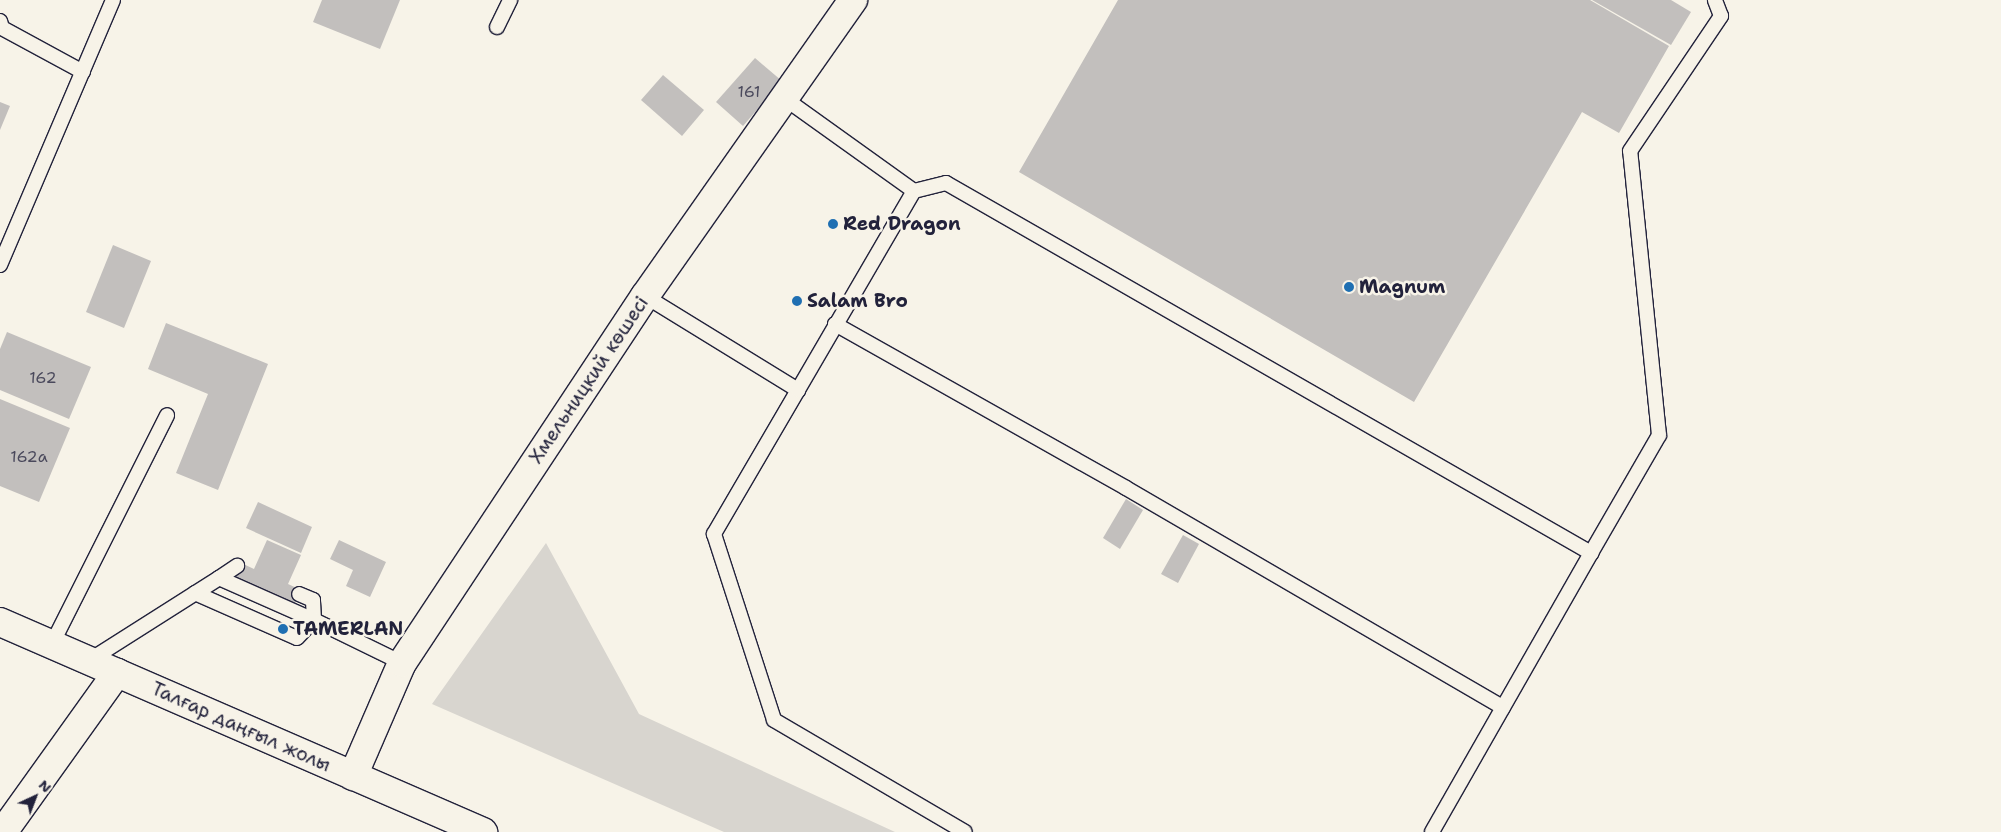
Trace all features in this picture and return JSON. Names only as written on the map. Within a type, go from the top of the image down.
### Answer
[{"type":"street","name":"Хмельницкий көшесі","points":[[353,776],[402,663],[645,296],[853,0]]},
{"type":"street","name":"Талғар даңғыл жолы","points":[[0,622],[483,832]]},
{"type":"street","points":[[3,832],[117,673]]},
{"type":"lane","points":[[0,265],[112,0]]},
{"type":"lane","points":[[497,27],[510,0]]},
{"type":"lane","points":[[1432,832],[1659,435],[1630,151],[1721,16],[1715,0]]},
{"type":"lane","points":[[0,21],[2,28],[83,72]]},
{"type":"lane","points":[[784,98],[914,191]]},
{"type":"lane","points":[[965,832],[774,720],[714,534],[914,191],[946,183],[1591,553]]},
{"type":"lane","points":[[645,296],[798,390]]},
{"type":"lane","points":[[835,324],[1126,488],[1503,707]]},
{"type":"lane","points":[[52,644],[167,415]]},
{"type":"lane","points":[[90,660],[236,566]]},
{"type":"lane","points":[[219,578],[314,620],[402,663]]},
{"type":"lane","points":[[194,593],[297,638],[314,620],[313,600],[299,594]]},
{"type":"shaded area","points":[[546,543],[639,714],[895,832],[724,832],[432,704]]},
{"type":"building","points":[[322,0],[400,0],[380,49],[313,22]]},
{"type":"building","name":"Magnum","points":[[1118,0],[1590,0],[1669,46],[1619,133],[1582,112],[1414,402],[1019,172]]},
{"type":"building","points":[[1592,0],[1671,0],[1691,12],[1671,45]]},
{"type":"building","points":[[755,58],[782,81],[743,126],[716,102]]},
{"type":"building","points":[[663,75],[704,110],[682,136],[641,100]]},
{"type":"building","points":[[0,102],[10,106],[0,130]]},
{"type":"building","points":[[113,245],[151,261],[124,328],[86,312]]},
{"type":"building","points":[[166,323],[268,364],[218,490],[176,473],[208,394],[148,369]]},
{"type":"building","points":[[7,332],[91,367],[69,419],[0,390],[0,349]]},
{"type":"building","points":[[0,399],[70,428],[39,502],[0,486]]},
{"type":"building","points":[[1126,499],[1143,510],[1120,549],[1103,538]]},
{"type":"building","points":[[258,502],[312,527],[301,553],[246,528]]},
{"type":"building","points":[[1183,535],[1199,544],[1178,583],[1161,574]]},
{"type":"building","points":[[267,540],[301,555],[288,584],[301,590],[294,606],[231,578],[239,562],[254,569]]},
{"type":"building","points":[[339,540],[386,562],[370,597],[346,586],[353,570],[330,559]]},
{"type":"place","name":"Red Dragon","points":[[833,224]]},
{"type":"place","name":"Magnum","points":[[1349,287]]},
{"type":"place","name":"Salam Bro","points":[[797,301]]},
{"type":"place","name":"TAMERLAN","points":[[283,629]]}]
